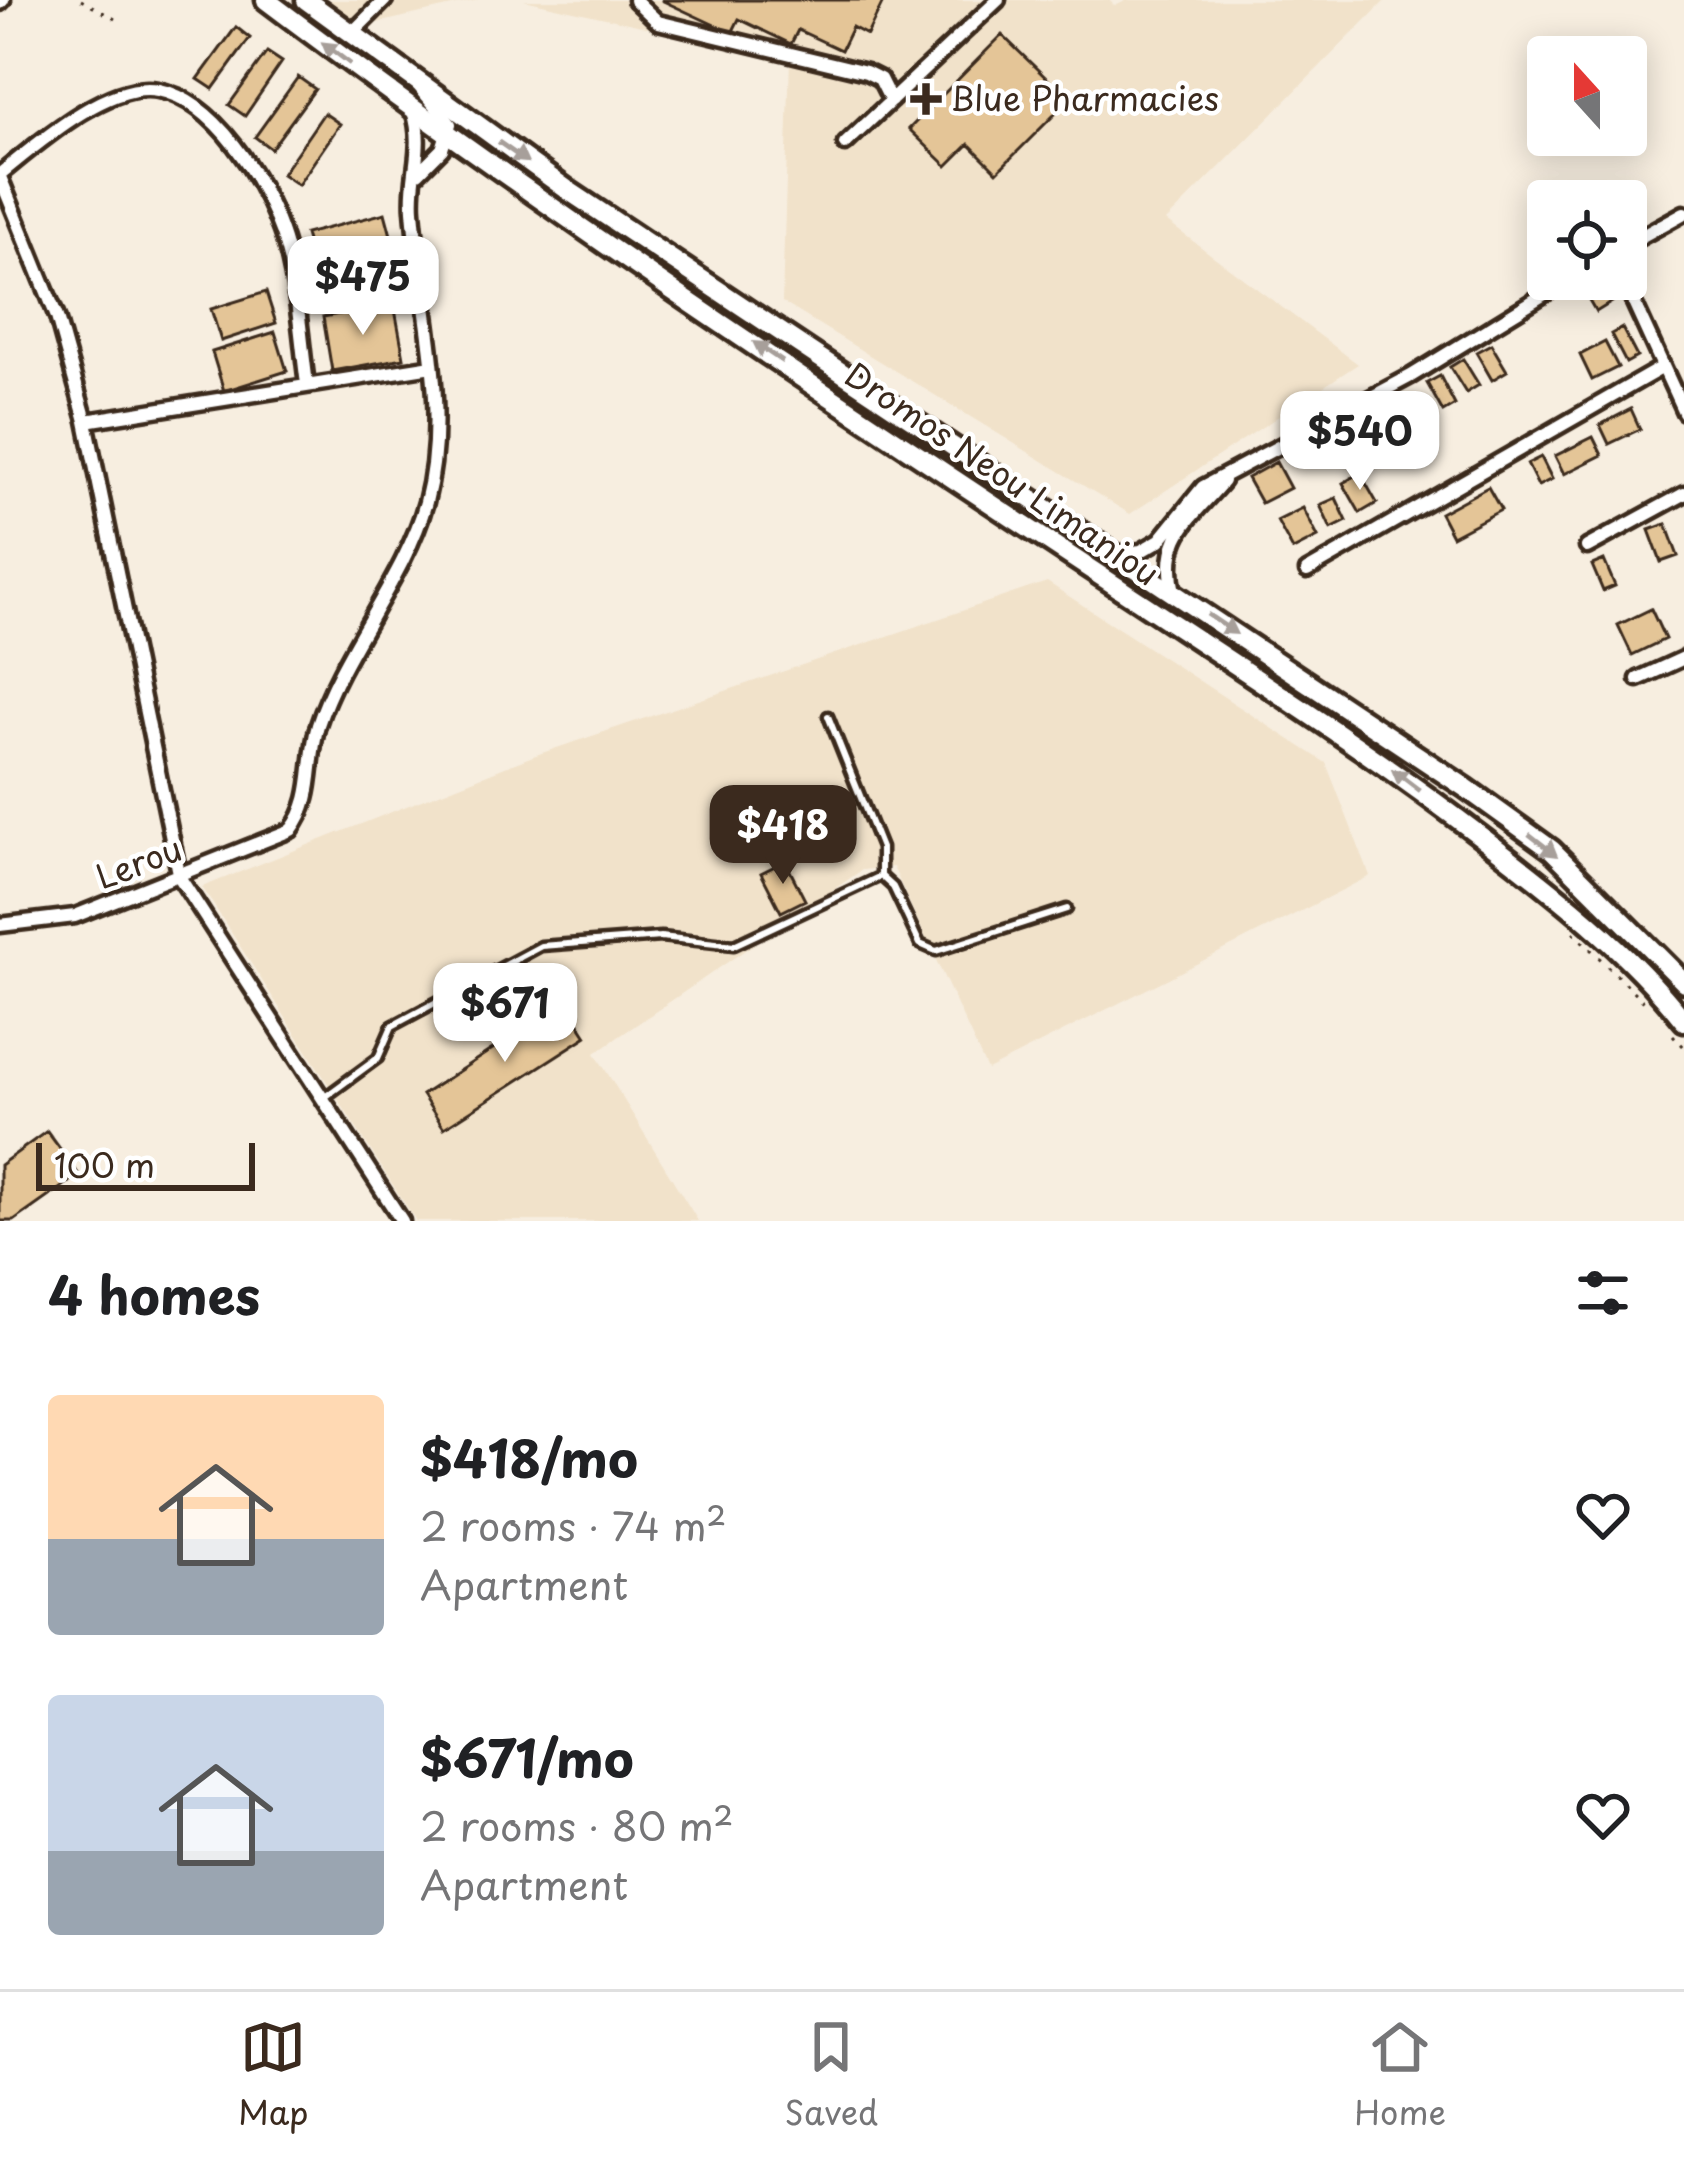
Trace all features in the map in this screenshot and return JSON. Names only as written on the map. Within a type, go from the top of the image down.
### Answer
[{"type":"main road","name":"Dromos Neou Limaniou","points":[[266,0],[412,109],[960,483],[1393,769],[1544,884],[1631,963],[1684,1021]]},
{"type":"main road","name":"Dromos Neou Limaniou","points":[[306,0],[569,191],[1174,592],[1552,850],[1684,982]]},
{"type":"street","points":[[351,34],[385,0]]},
{"type":"street","points":[[635,0],[658,22],[866,72],[880,79],[891,101]]},
{"type":"street","points":[[845,144],[998,0]]},
{"type":"street","points":[[418,84],[450,124],[450,134],[432,163],[418,173]]},
{"type":"street","points":[[307,384],[281,230],[231,142],[194,106],[156,88],[104,100],[0,175],[57,317],[86,421],[180,878],[402,1221]]},
{"type":"street","points":[[86,421],[432,365],[412,208],[420,134],[412,109]]},
{"type":"street","points":[[1647,233],[1684,213]]},
{"type":"street","points":[[1116,554],[1142,551],[1160,540],[1203,487],[1411,376],[1535,300]]},
{"type":"street","points":[[1633,300],[1684,412]]},
{"type":"street","name":"Lerou","points":[[0,925],[75,916],[291,830],[308,798],[318,726],[425,503],[433,441],[432,365]]},
{"type":"street","points":[[1307,571],[1663,367]]},
{"type":"street","points":[[1174,592],[1171,548],[1191,515],[1227,475]]},
{"type":"street","points":[[1587,548],[1684,494]]},
{"type":"street","points":[[1638,679],[1684,658]]},
{"type":"lane","points":[[828,716],[881,848],[881,876],[892,886],[920,944],[936,951],[1067,909]]},
{"type":"lane","points":[[323,1099],[378,1058],[392,1026],[541,946],[661,937],[734,945],[881,876]]},
{"type":"path","points":[[81,0],[115,19]]},
{"type":"shaded area","points":[[326,0],[478,0],[351,29]]},
{"type":"shaded area","points":[[524,0],[1109,0],[1115,6],[1127,0],[1386,0],[1166,221],[1358,364],[1130,514],[782,302],[790,59]]},
{"type":"shaded area","points":[[1047,582],[1326,763],[1370,876],[987,1070],[893,867],[862,870],[595,1053],[698,1221],[416,1221],[202,887],[533,756]]},
{"type":"building","points":[[661,0],[884,0],[867,35],[852,27],[841,50],[798,30],[791,44],[739,19],[732,33]]},
{"type":"building","points":[[236,27],[250,38],[213,89],[198,79]]},
{"type":"building","points":[[1002,35],[1069,100],[997,172],[969,144],[947,166],[909,129]]},
{"type":"building","points":[[267,52],[282,62],[245,116],[229,105]]},
{"type":"building","points":[[298,77],[315,89],[271,149],[255,137]]},
{"type":"building","points":[[324,113],[340,124],[298,185],[282,174]]},
{"type":"building","points":[[385,213],[404,284],[325,306],[305,234]]},
{"type":"building","points":[[266,292],[276,323],[221,341],[211,309]]},
{"type":"building","points":[[1589,300],[1611,300],[1612,302],[1596,312]]},
{"type":"building","points":[[394,304],[404,358],[332,371],[323,317]]},
{"type":"building","points":[[1622,328],[1637,357],[1626,363],[1611,334]]},
{"type":"building","points":[[275,332],[287,371],[224,391],[212,352]]},
{"type":"building","points":[[1605,342],[1618,367],[1592,380],[1580,355]]},
{"type":"building","points":[[1491,344],[1507,371],[1492,380],[1476,352]]},
{"type":"building","points":[[1463,359],[1479,385],[1466,393],[1450,367]]},
{"type":"building","points":[[1440,376],[1455,405],[1443,412],[1427,383]]},
{"type":"building","points":[[1392,403],[1404,425],[1382,436],[1371,414]]},
{"type":"building","points":[[1631,409],[1640,429],[1609,444],[1600,425]]},
{"type":"building","points":[[1334,435],[1346,458],[1332,464],[1321,442]]},
{"type":"building","points":[[1593,437],[1602,455],[1564,474],[1555,456]]},
{"type":"building","points":[[1541,457],[1552,479],[1538,486],[1527,464]]},
{"type":"building","points":[[1276,462],[1290,488],[1261,503],[1247,478]]},
{"type":"building","points":[[1360,473],[1377,503],[1360,513],[1343,483]]},
{"type":"building","points":[[1488,487],[1501,510],[1452,536],[1440,513]]},
{"type":"building","points":[[1336,498],[1347,521],[1331,529],[1320,505]]},
{"type":"building","points":[[1303,508],[1318,537],[1293,550],[1277,521]]},
{"type":"building","points":[[1666,524],[1678,556],[1661,562],[1649,530]]},
{"type":"building","points":[[1604,560],[1615,586],[1603,591],[1592,565]]},
{"type":"building","points":[[1651,609],[1665,639],[1632,655],[1618,625]]},
{"type":"building","points":[[785,861],[805,900],[781,912],[761,873]]},
{"type":"building","points":[[565,1002],[587,1036],[444,1128],[422,1095]]},
{"type":"building","points":[[47,1131],[79,1175],[14,1221],[0,1221],[0,1165]]},
{"type":"place","name":"Blue Pharmacies","points":[[926,99]]}]
